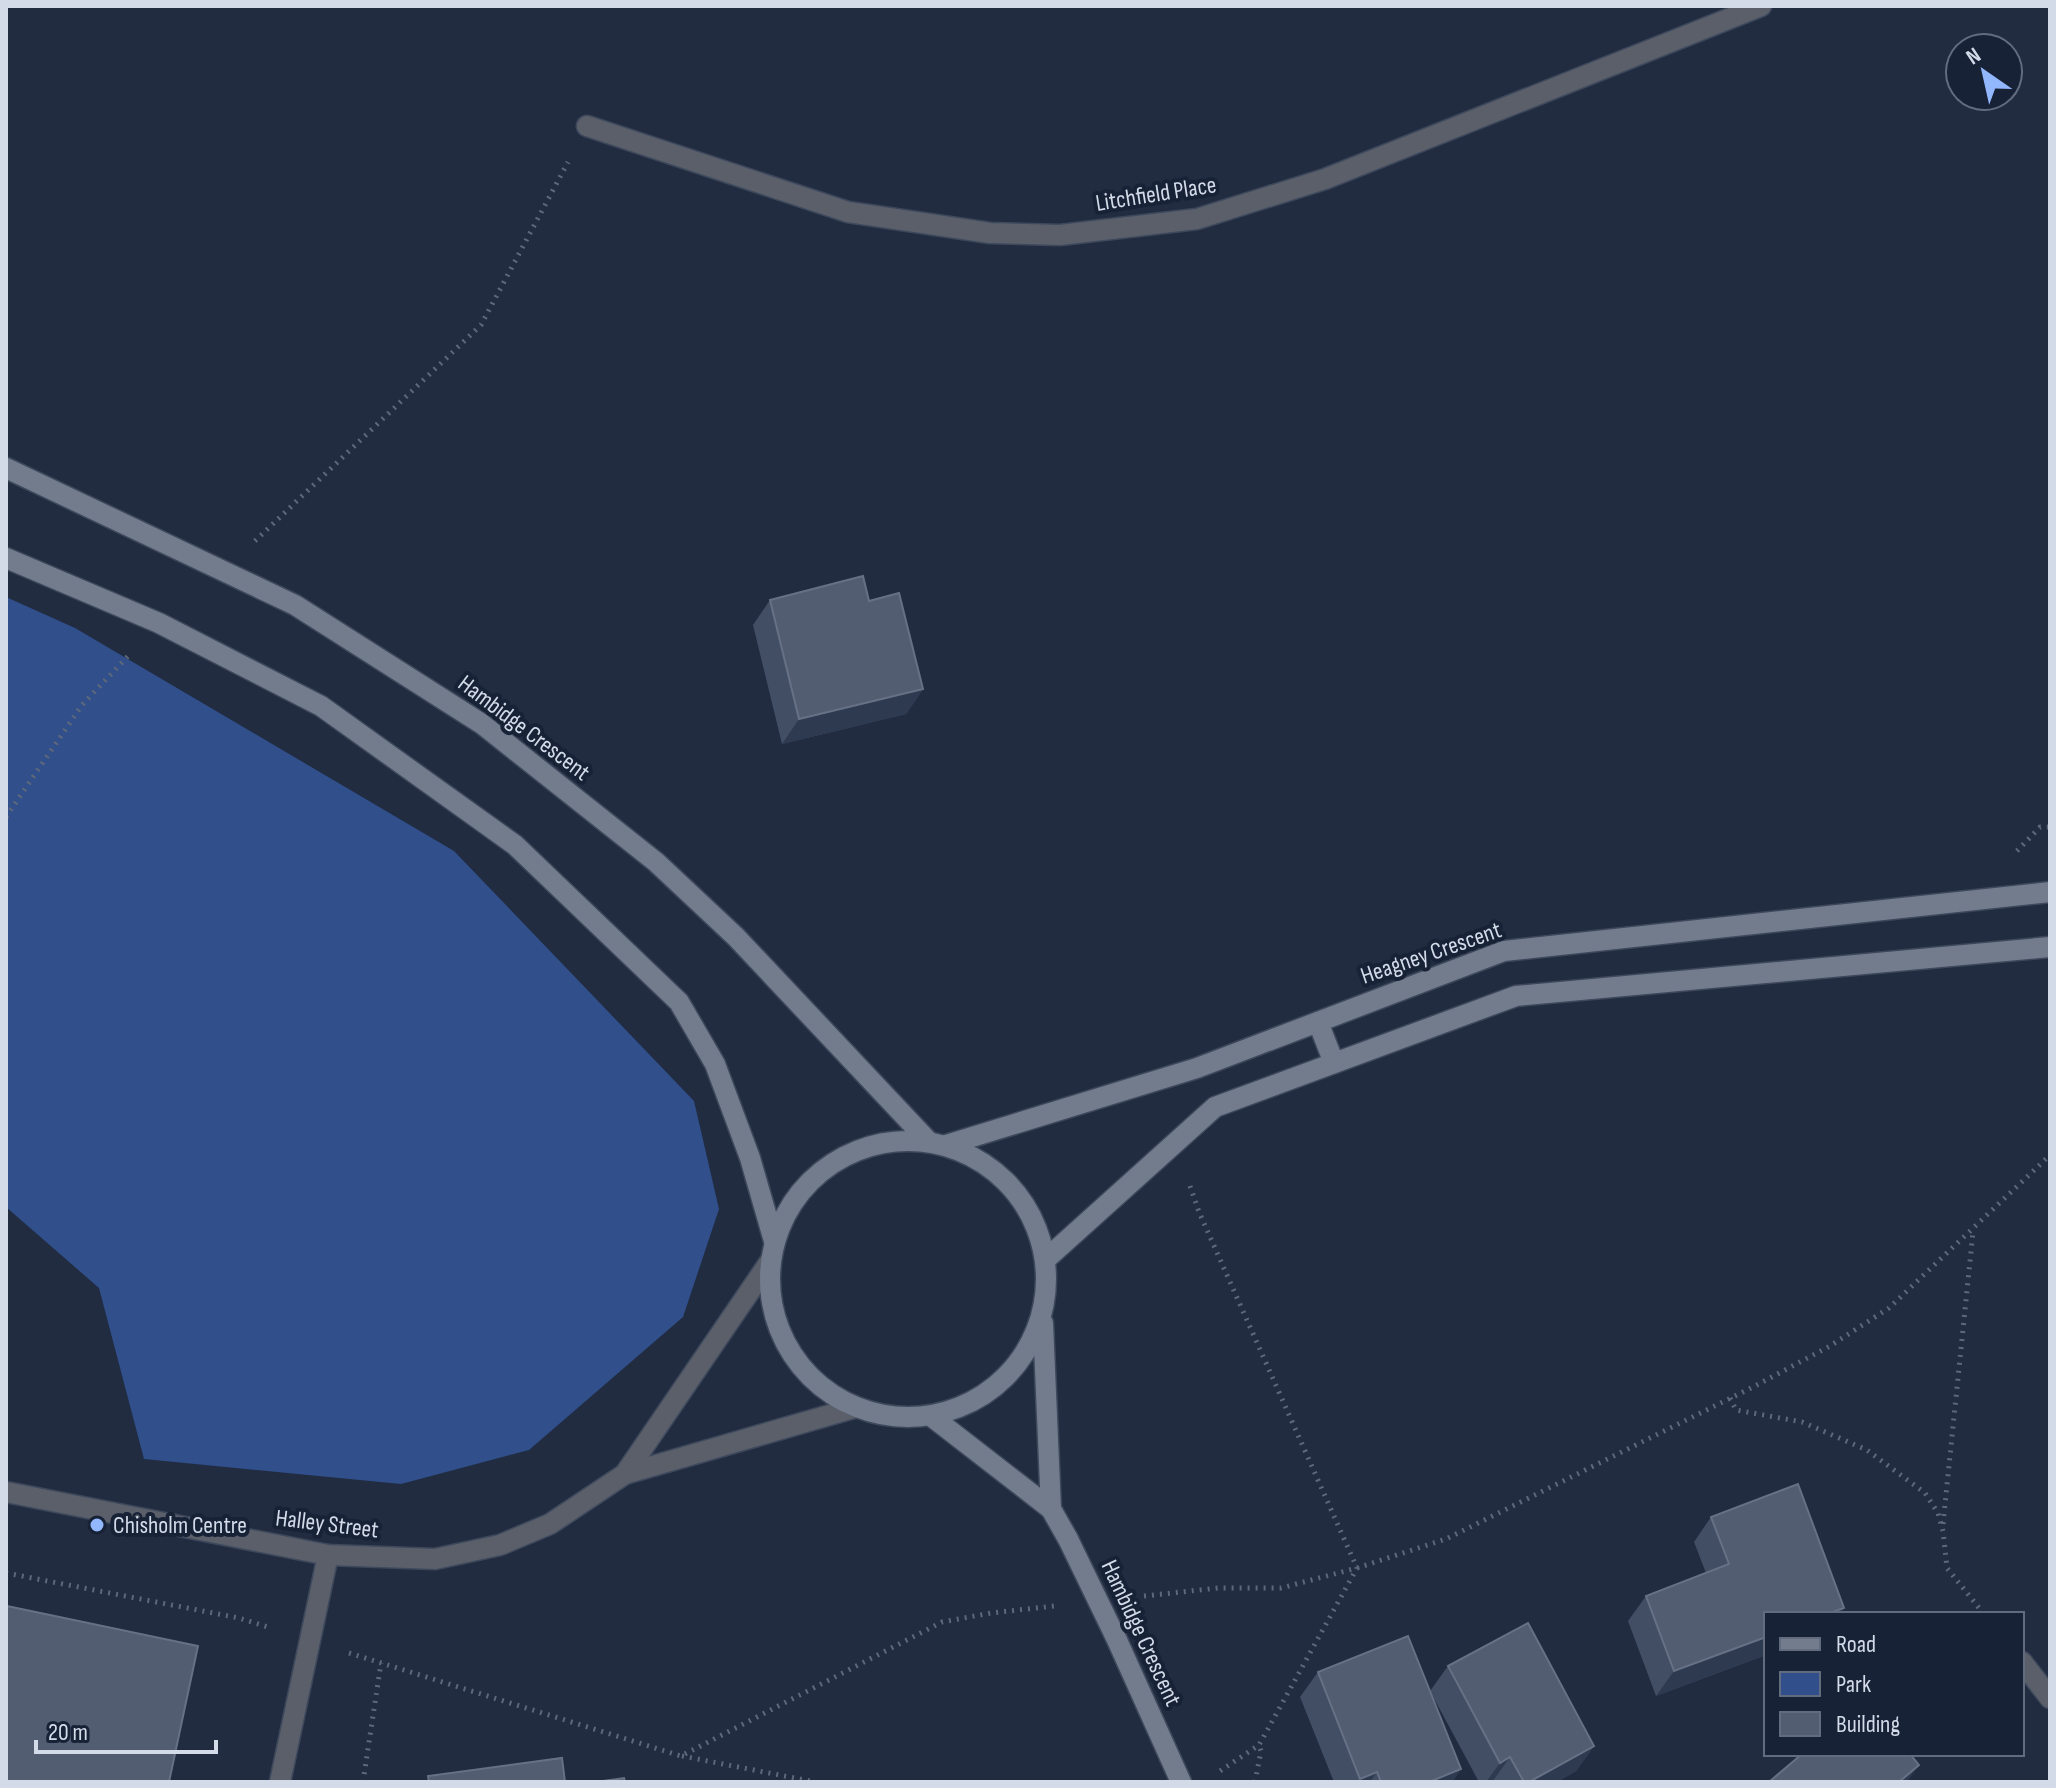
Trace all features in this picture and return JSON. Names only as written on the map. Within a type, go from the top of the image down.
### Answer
[{"type":"street","name":"Litchfield Place","points":[[587,126],[848,212],[990,233],[1060,235],[1197,219],[1325,179],[1761,6]]},
{"type":"street","name":"Hambidge Crescent","points":[[6,468],[295,605],[482,724],[656,862],[736,937],[938,1143]]},
{"type":"street","points":[[6,558],[159,623],[321,706],[515,845],[679,1002],[715,1064],[750,1158],[774,1241]]},
{"type":"street","name":"Heagney Crescent","points":[[938,1143],[1197,1068],[1504,951],[2050,892]]},
{"type":"street","points":[[1045,1260],[1215,1107],[1516,996],[2050,947]]},
{"type":"street","points":[[1318,1022],[1334,1063]]},
{"type":"street","points":[[880,1143],[938,1143],[994,1170],[1029,1210],[1045,1260],[1047,1292],[1043,1323],[1020,1359],[981,1397],[931,1416],[892,1417],[854,1408],[805,1374],[775,1323],[769,1263],[774,1241],[796,1196],[833,1162],[880,1143]]},
{"type":"street","name":"Halley Street","points":[[625,1474],[769,1263]]},
{"type":"street","name":"Hambidge Crescent","points":[[1043,1323],[1051,1509]]},
{"type":"street","name":"Halley Street","points":[[6,1492],[328,1555],[435,1559],[500,1545],[550,1524],[625,1474],[854,1408]]},
{"type":"street","name":"Hambidge Crescent","points":[[931,1416],[1051,1509],[1117,1640],[1181,1782]]},
{"type":"street","points":[[280,1782],[328,1555]]},
{"type":"street","points":[[2024,1665],[2050,1698]]},
{"type":"path","points":[[223,572],[481,325],[587,126]]},
{"type":"path","points":[[6,817],[82,705],[159,623]]},
{"type":"path","points":[[2040,827],[2050,827]]},
{"type":"path","points":[[1199,1212],[1357,1568],[1259,1745],[1214,1775]]},
{"type":"path","points":[[1942,1528],[1973,1231]]},
{"type":"path","points":[[1730,1398],[1736,1410],[1802,1422],[1867,1450],[1925,1493],[1938,1513],[1947,1568],[1982,1612]]},
{"type":"path","points":[[363,1782],[381,1663]]},
{"type":"path","points":[[1255,1782],[1261,1751],[1259,1745]]},
{"type":"path","points":[[681,1756],[815,1782]]},
{"type":"green space","points":[[6,597],[75,628],[454,851],[694,1101],[719,1209],[683,1317],[529,1450],[401,1484],[144,1459],[99,1288],[6,1207]]},
{"type":"building","points":[[863,576],[869,601],[899,593],[923,689],[799,719],[770,600]]},
{"type":"building","points":[[1798,1484],[1844,1608],[1833,1612],[1764,1612],[1764,1638],[1674,1671],[1646,1596],[1729,1564],[1711,1517]]},
{"type":"building","points":[[7,1606],[198,1646],[169,1782],[6,1782]]},
{"type":"building","points":[[1528,1623],[1594,1746],[1524,1782],[1510,1757],[1500,1763],[1448,1666]]},
{"type":"building","points":[[1408,1636],[1461,1769],[1429,1782],[1381,1782],[1377,1772],[1360,1779],[1318,1672]]},
{"type":"building","points":[[1800,1756],[1912,1756],[1919,1765],[1899,1782],[1769,1782]]},
{"type":"building","points":[[562,1758],[565,1782],[429,1782],[428,1776]]},
{"type":"building","points":[[624,1778],[625,1782],[596,1782]]},
{"type":"place","name":"Chisholm Centre","points":[[97,1525]]}]
